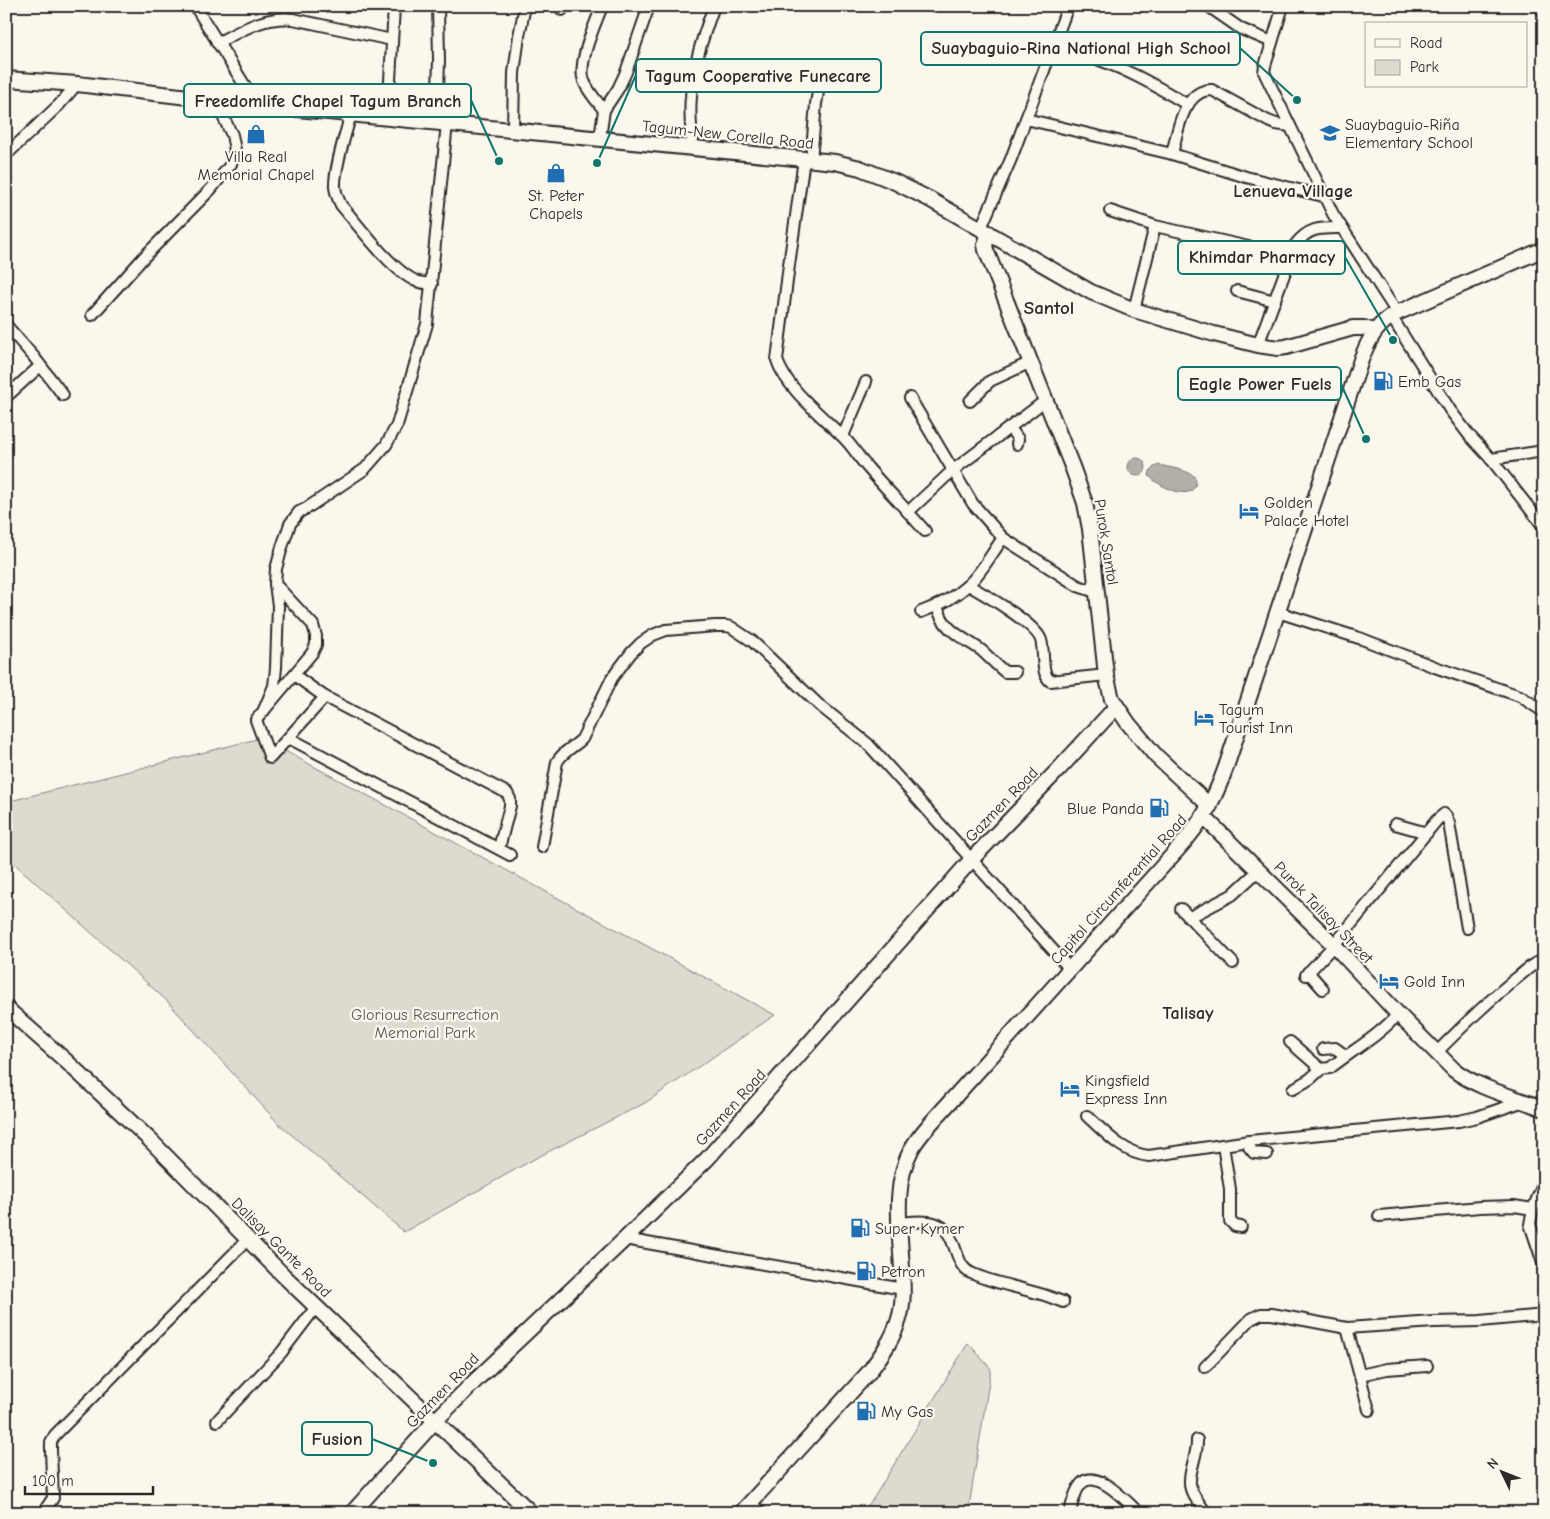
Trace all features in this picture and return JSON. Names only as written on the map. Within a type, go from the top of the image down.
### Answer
[{"type":"main road","name":"Tagum-New Corella Road","points":[[6,79],[77,84],[848,165],[884,177],[929,199],[1091,292],[1134,310],[1258,345],[1278,348],[1353,328],[1364,328],[1374,331]]},
{"type":"main road","name":"Purok Santol","points":[[985,231],[986,250],[1073,469],[1088,516],[1109,689],[1116,706],[1156,756],[1207,812]]},
{"type":"main road","name":"Capitol Circumferential Road","points":[[745,1508],[869,1372],[895,1332],[900,1318],[903,1289],[900,1188],[912,1148],[1070,968],[1178,849],[1207,812],[1226,767],[1362,357],[1374,331],[1385,320],[1394,315],[1544,249]]},
{"type":"main road","name":"Gazmen Road","points":[[352,1513],[436,1421],[499,1357],[707,1159],[972,859],[1059,769],[1116,706]]},
{"type":"main road","name":"Purok Talisay Street","points":[[1207,812],[1259,870],[1334,945],[1398,1014],[1436,1053],[1462,1076],[1477,1084],[1544,1109]]},
{"type":"main road","name":"Dalisay Gante Road","points":[[6,1008],[150,1140],[316,1307],[531,1513]]},
{"type":"street","points":[[195,6],[256,104]]},
{"type":"street","points":[[388,118],[394,6]]},
{"type":"street","points":[[263,712],[274,686],[278,606],[276,570],[290,524],[299,512],[365,469],[386,445],[398,425],[427,324],[432,284],[442,123],[438,6]]},
{"type":"street","points":[[513,130],[514,73],[525,6]]},
{"type":"street","points":[[602,6],[586,50],[582,74],[590,93],[604,110]]},
{"type":"street","points":[[600,138],[604,110],[618,89],[626,72],[649,6]]},
{"type":"street","points":[[692,148],[690,100],[692,85],[702,40],[714,6]]},
{"type":"street","points":[[985,231],[1068,6]]},
{"type":"street","points":[[1208,6],[1241,29],[1272,42]]},
{"type":"street","points":[[1284,6],[1264,72],[1324,196],[1341,228],[1450,410],[1543,526]]},
{"type":"street","points":[[1541,6],[1544,14]]},
{"type":"street","points":[[217,43],[252,26],[280,18],[293,19],[392,40]]},
{"type":"street","points":[[1052,48],[1082,54],[1103,62],[1147,82],[1188,105]]},
{"type":"street","points":[[6,155],[59,105],[77,84]]},
{"type":"street","points":[[819,86],[789,265],[777,360],[784,375],[802,398],[843,436],[868,468],[925,531]]},
{"type":"street","points":[[1172,154],[1182,116],[1188,105],[1204,91],[1212,90],[1268,121],[1290,126]]},
{"type":"street","points":[[92,315],[144,257],[212,188],[231,164],[235,150],[232,135],[215,100]]},
{"type":"street","points":[[351,114],[335,184],[341,206],[386,258],[407,276],[418,282],[432,284]]},
{"type":"street","points":[[1026,119],[1172,154],[1246,177],[1324,196]]},
{"type":"street","points":[[1110,211],[1155,226],[1262,250],[1290,260]]},
{"type":"street","points":[[1134,310],[1155,226]]},
{"type":"street","points":[[1258,345],[1295,245],[1309,232],[1319,228],[1341,228]]},
{"type":"street","points":[[1237,291],[1275,301]]},
{"type":"street","points":[[6,325],[63,394]]},
{"type":"street","points":[[970,401],[990,381],[1031,362]]},
{"type":"street","points":[[6,397],[40,366]]},
{"type":"street","points":[[843,436],[866,382]]},
{"type":"street","points":[[910,398],[973,504],[1002,538],[1078,586],[1096,592]]},
{"type":"street","points":[[908,512],[952,471],[1046,400]]},
{"type":"street","points":[[1010,428],[1018,439],[1017,444]]},
{"type":"street","points":[[1491,459],[1544,451]]},
{"type":"street","points":[[921,612],[937,606],[968,585],[1002,538]]},
{"type":"street","points":[[276,584],[313,625],[316,645],[312,653],[256,720],[270,758],[325,697]]},
{"type":"street","points":[[968,585],[998,602],[1038,634],[1042,645],[1046,677],[1050,681],[1106,676]]},
{"type":"street","points":[[937,606],[947,626],[982,651],[1005,672],[1015,672]]},
{"type":"street","points":[[1278,612],[1362,639],[1435,667],[1520,696],[1544,712]]},
{"type":"street","points":[[542,847],[557,762],[560,756],[582,739],[612,678],[626,660],[641,643],[653,635],[666,630],[726,626],[738,630],[752,641],[819,705],[868,744],[1070,968]]},
{"type":"street","points":[[294,675],[325,697],[507,794],[510,799],[510,806],[499,848]]},
{"type":"street","points":[[289,738],[510,855]]},
{"type":"street","points":[[1323,989],[1307,973],[1334,945],[1444,814],[1449,822],[1468,928]]},
{"type":"street","points":[[1395,824],[1427,833]]},
{"type":"street","points":[[1189,917],[1232,895],[1259,870]]},
{"type":"street","points":[[1181,909],[1233,963]]},
{"type":"street","points":[[1436,1053],[1502,989],[1530,967],[1541,960],[1544,961]]},
{"type":"street","points":[[1293,1089],[1310,1080],[1321,1069],[1330,1068],[1388,1025],[1398,1014]]},
{"type":"street","points":[[1290,1042],[1321,1069]]},
{"type":"street","points":[[1323,1049],[1335,1048],[1346,1056]]},
{"type":"street","points":[[1087,1116],[1121,1147],[1138,1155],[1160,1155],[1249,1141],[1459,1121],[1524,1101]]},
{"type":"street","points":[[1249,1141],[1250,1151],[1266,1154]]},
{"type":"street","points":[[1223,1145],[1230,1189],[1230,1221],[1235,1226],[1241,1226]]},
{"type":"street","points":[[1544,1182],[1533,1209],[1530,1224],[1541,1251],[1544,1266]]},
{"type":"street","points":[[1379,1216],[1480,1207],[1514,1206],[1533,1209]]},
{"type":"street","points":[[900,1223],[926,1222],[939,1225],[948,1233],[953,1242],[961,1266],[971,1274],[1063,1302]]},
{"type":"street","points":[[43,1513],[53,1498],[51,1442],[55,1435],[248,1239]]},
{"type":"street","points":[[625,1239],[903,1289]]},
{"type":"street","points":[[216,1421],[281,1353],[316,1307]]},
{"type":"street","points":[[1205,1367],[1251,1319],[1261,1314],[1272,1314],[1347,1328],[1434,1322],[1480,1322],[1544,1315]]},
{"type":"street","points":[[1347,1328],[1369,1410]]},
{"type":"street","points":[[1360,1375],[1387,1369],[1427,1366]]},
{"type":"street","points":[[1197,1440],[1198,1448],[1190,1482],[1193,1493],[1206,1513]]},
{"type":"street","points":[[1070,1513],[1076,1492],[1082,1482],[1088,1479],[1097,1479],[1139,1513]]},
{"type":"street","points":[[745,1508],[762,1513]]},
{"type":"green space","name":"Glorious Resurrection Memorial Park","points":[[261,738],[775,1015],[645,1103],[536,1158],[404,1232],[278,1123],[166,1000],[6,856],[6,802]]},
{"type":"green space","points":[[968,1343],[991,1369],[968,1513],[862,1513],[873,1499]]},
{"type":"shaded area","points":[[1133,458],[1141,458],[1146,463],[1144,474],[1133,476],[1128,471],[1128,463]]},
{"type":"shaded area","points":[[1159,465],[1191,474],[1196,480],[1193,489],[1188,492],[1174,491],[1153,480],[1149,476],[1150,471]]},
{"type":"place","name":"Suaybaguio-Rina National High School","points":[[1297,100]]},
{"type":"place","name":"Suaybaguio-Riña Elementary School","points":[[1330,133]]},
{"type":"place","name":"Villa Real Memorial Chapel","points":[[256,134]]},
{"type":"place","name":"Freedomlife Chapel Tagum Branch","points":[[499,161]]},
{"type":"place","name":"Tagum Cooperative Funecare","points":[[597,163]]},
{"type":"place","name":"St. Peter Chapels","points":[[556,173]]},
{"type":"place","name":"Khimdar Pharmacy","points":[[1393,340]]},
{"type":"place","name":"Emb Gas","points":[[1383,381]]},
{"type":"place","name":"Eagle Power Fuels","points":[[1366,439]]},
{"type":"place","name":"Golden Palace Hotel","points":[[1249,511]]},
{"type":"place","name":"Tagum Tourist Inn","points":[[1204,718]]},
{"type":"place","name":"Blue Panda","points":[[1159,808]]},
{"type":"place","name":"Gold Inn","points":[[1389,981]]},
{"type":"place","name":"Kingsfield Express Inn","points":[[1070,1089]]},
{"type":"place","name":"Super Kymer","points":[[860,1228]]},
{"type":"place","name":"Petron","points":[[866,1271]]},
{"type":"place","name":"My Gas","points":[[866,1411]]},
{"type":"place","name":"Fusion","points":[[433,1463]]},
{"type":"district","name":"Lenueva Village","points":[[1293,191]]},
{"type":"district","name":"Santol","points":[[1049,307]]},
{"type":"district","name":"Talisay","points":[[1188,1013]]}]
